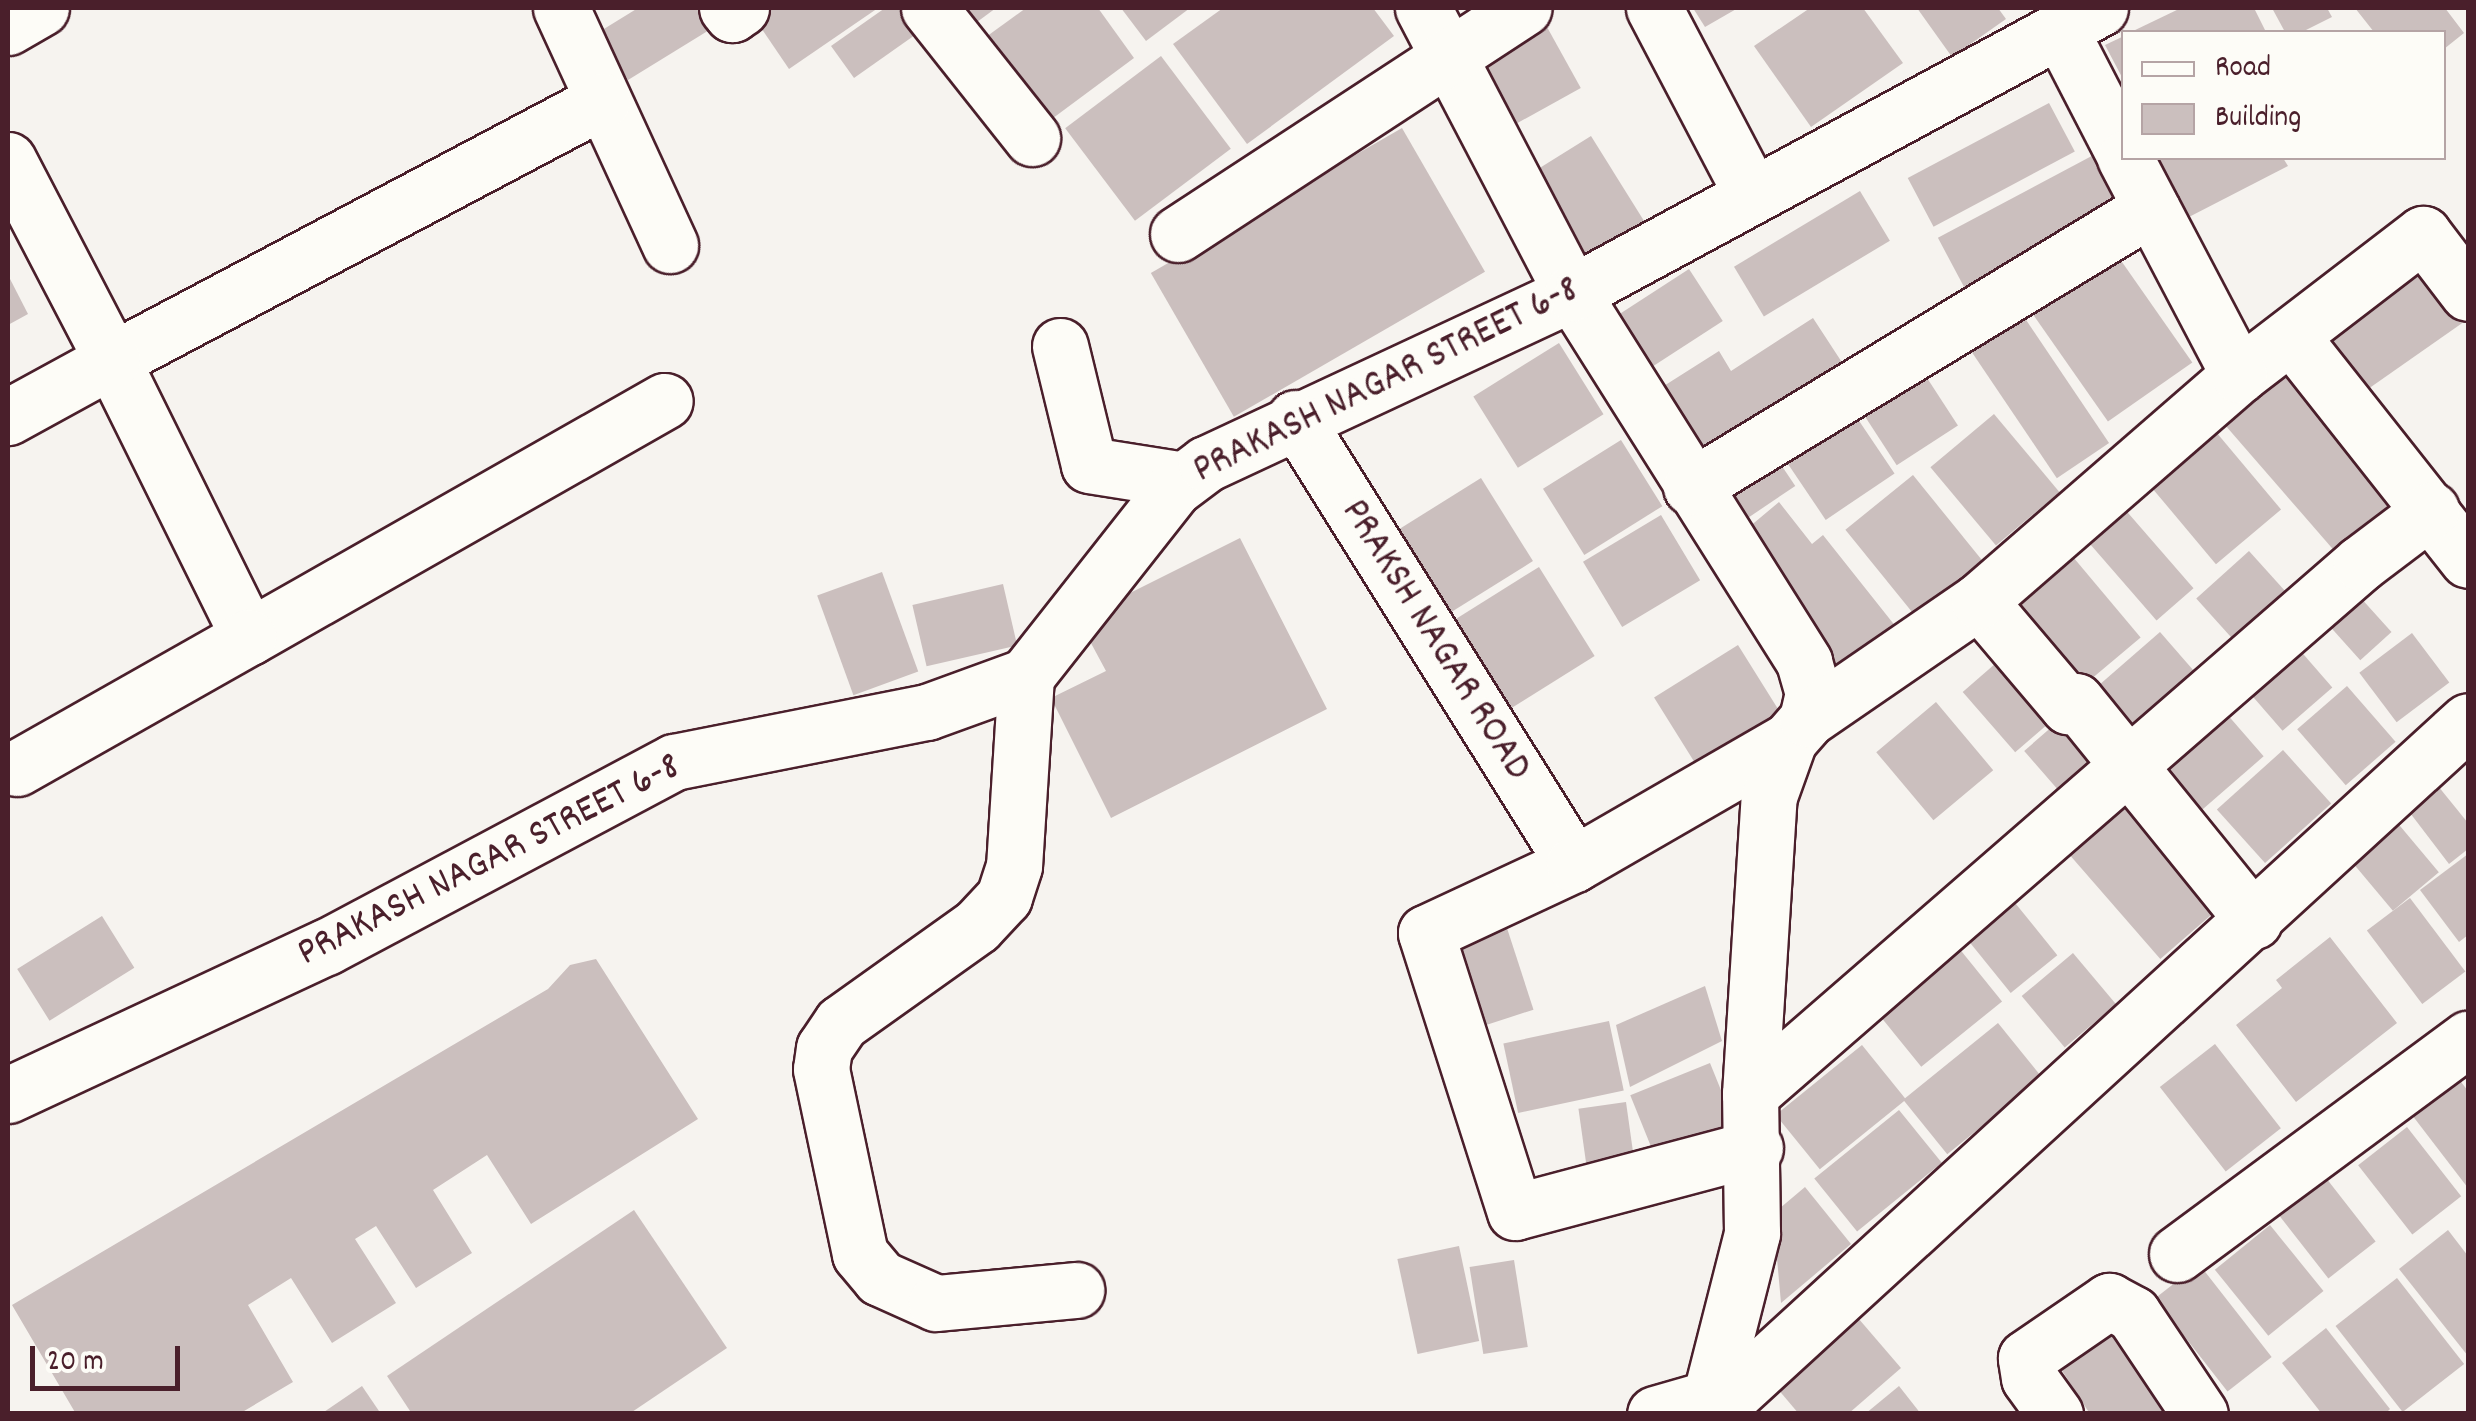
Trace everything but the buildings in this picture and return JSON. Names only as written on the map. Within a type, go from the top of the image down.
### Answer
[{"type":"street","points":[[8,26],[41,8]]},
{"type":"street","points":[[561,8],[670,245]]},
{"type":"street","points":[[727,8],[732,14],[741,8]]},
{"type":"street","points":[[929,8],[1032,138]]},
{"type":"street","points":[[1424,8],[1572,293],[1804,662],[1813,692],[1769,796],[1750,1094],[1755,1148],[1752,1233],[1709,1408]]},
{"type":"street","points":[[1178,234],[1524,8]]},
{"type":"street","points":[[1654,8],[1751,193]]},
{"type":"street","points":[[2080,19],[2121,147]]},
{"type":"street","name":"PRAKASH NAGAR STREET 6-8","points":[[8,1095],[326,947],[674,762],[927,712],[1026,676],[1184,480],[1295,418],[1572,293],[1751,193],[2080,19]]},
{"type":"street","points":[[8,417],[602,101]]},
{"type":"street","points":[[8,160],[249,637]]},
{"type":"street","points":[[2126,160],[2239,375]]},
{"type":"street","points":[[1691,487],[2151,208]]},
{"type":"street","points":[[1755,1148],[1515,1212],[1426,933],[1574,864],[1798,729],[1979,601],[2239,375],[2423,234],[2468,293]]},
{"type":"street","points":[[2291,336],[2468,560]]},
{"type":"street","points":[[1060,346],[1089,465],[1184,480]]},
{"type":"street","points":[[17,768],[664,400]]},
{"type":"street","name":"PRAKSH NAGAR ROAD","points":[[1295,418],[1574,864]]},
{"type":"street","points":[[1750,1094],[2132,767],[2360,563],[2431,510]]},
{"type":"street","points":[[1979,601],[2068,706],[2076,700],[2254,921]]},
{"type":"street","points":[[1026,676],[1014,866],[1004,896],[993,913],[841,1023],[824,1048],[821,1069],[860,1254],[880,1278],[936,1303],[1076,1290]]},
{"type":"street","points":[[1654,1414],[1709,1408],[2254,921],[2468,721]]},
{"type":"street","points":[[2177,1254],[2468,1038]]},
{"type":"street","points":[[2056,1414],[2029,1378],[2026,1358],[2109,1301],[2134,1314],[2200,1414]]}]
